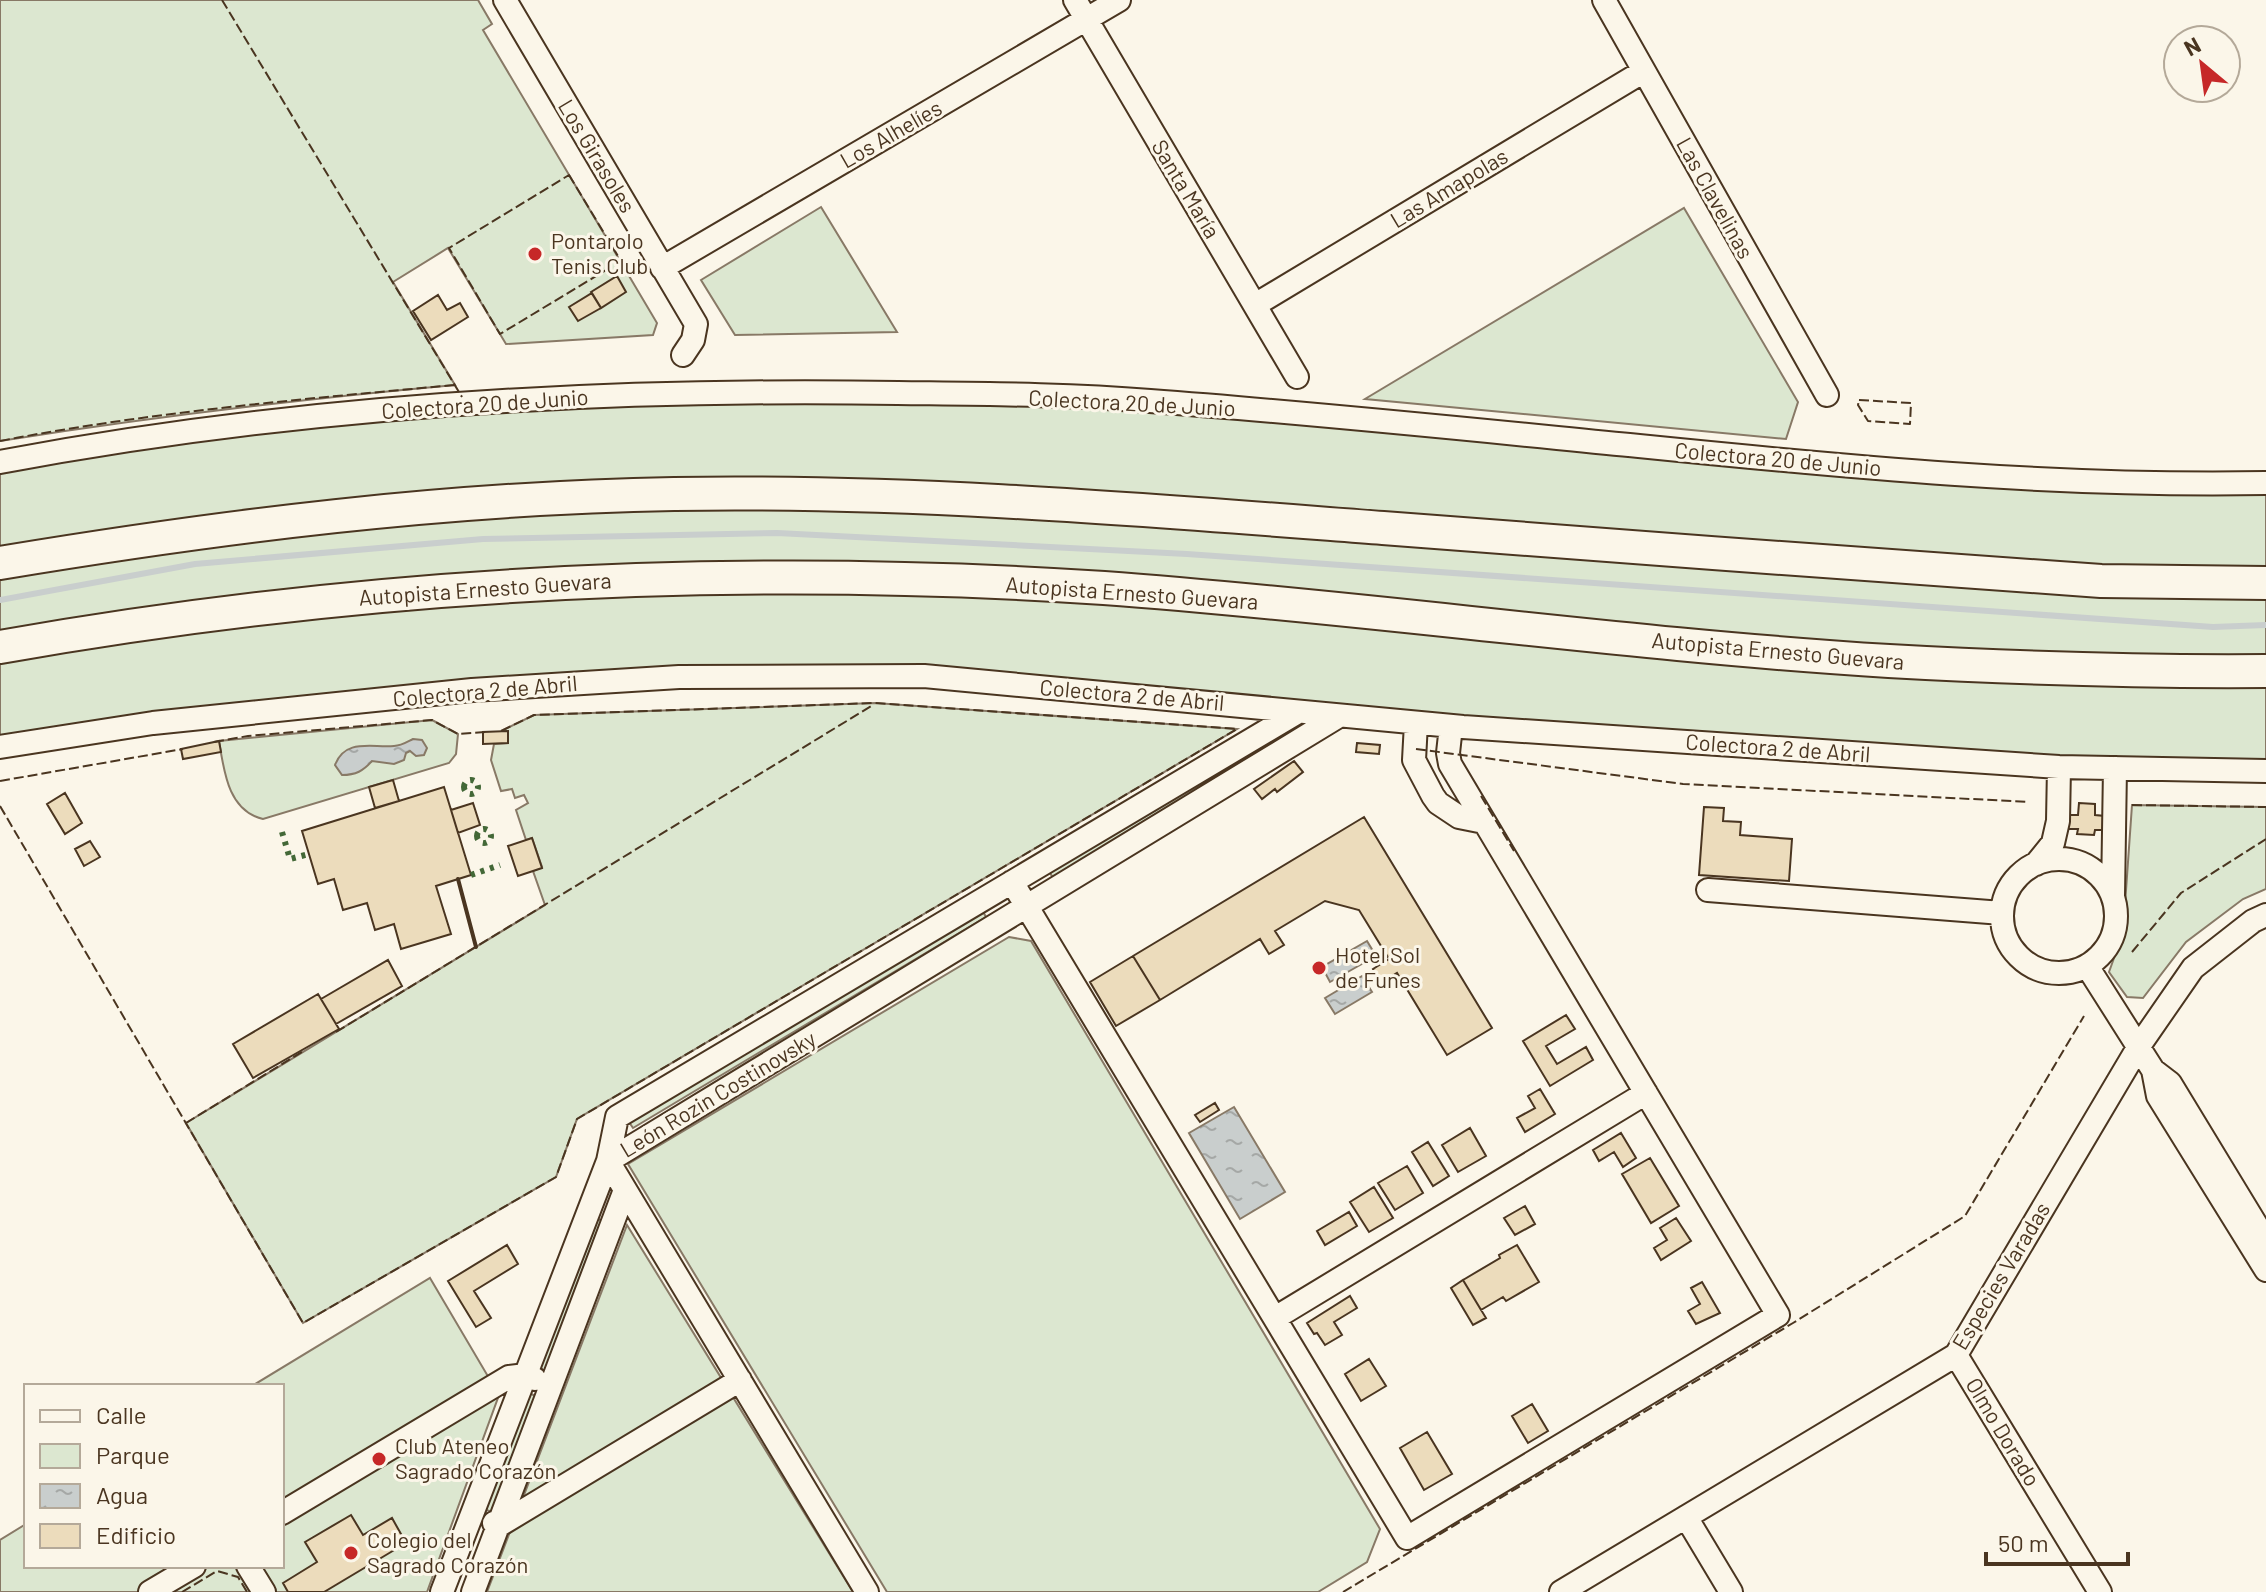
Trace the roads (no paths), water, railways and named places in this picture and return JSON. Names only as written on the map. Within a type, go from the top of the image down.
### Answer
[{"type":"highway","points":[[0,563],[312,517],[449,504],[673,494],[880,495],[1088,505],[2101,581],[2266,583]]},
{"type":"highway","name":"Autopista Ernesto Guevara","points":[[0,647],[107,628],[348,598],[561,581],[775,575],[1106,589],[1885,661],[2088,670],[2266,671]]},
{"type":"street","name":"Los Girasoles","points":[[505,0],[696,324],[693,340],[683,355]]},
{"type":"street","name":"Santa María","points":[[1075,0],[1297,377]]},
{"type":"street","name":"Los Alhelíes","points":[[662,268],[1119,0]]},
{"type":"street","name":"Las Clavelinas","points":[[1604,0],[1827,395]]},
{"type":"street","name":"Las Amapolas","points":[[1255,305],[1644,71]]},
{"type":"street","name":"Colectora 20 de Junio","points":[[0,462],[177,433],[301,419],[536,398],[745,391],[1143,400],[1863,468],[2059,480],[2266,483]]},
{"type":"street","name":"Colectora 2 de Abril","points":[[0,747],[153,723],[472,690],[679,677],[924,676],[1451,726],[2059,767],[2266,771]]},
{"type":"street","name":"León Rozin Costinovsky","points":[[608,1161],[617,1117],[1298,712]]},
{"type":"street","name":"León Rozin Costinovsky","points":[[608,1161],[1339,716]]},
{"type":"street","points":[[1416,723],[1414,760],[1438,803],[1459,817],[1484,822]]},
{"type":"street","points":[[1012,882],[1407,1538],[1778,1315],[1448,758],[1451,726]]},
{"type":"street","points":[[2059,767],[2058,821],[2053,843],[2036,864],[2012,884],[2002,913],[2007,938],[2022,959],[2036,968],[2053,973],[2070,973],[2087,966],[2103,954],[2113,936],[2117,916],[2113,896],[2115,768]]},
{"type":"street","points":[[2036,864],[2054,860],[2081,864],[2103,880],[2113,896]]},
{"type":"street","points":[[1708,890],[2002,913]]},
{"type":"street","name":"Especies Varadas","points":[[1561,1592],[1956,1355],[2139,1046],[2193,968],[2253,921],[2266,915]]},
{"type":"street","points":[[2087,966],[2153,1070],[2158,1096],[2266,1270]]},
{"type":"street","points":[[2153,1070],[2170,1083],[2266,1241]]},
{"type":"street","points":[[1275,1318],[1646,1093]]},
{"type":"street","points":[[608,1161],[740,1380],[861,1590]]},
{"type":"street","points":[[442,1592],[608,1161]]},
{"type":"street","points":[[473,1592],[625,1190]]},
{"type":"street","name":"Olmo Dorado","points":[[1956,1355],[2100,1592]]},
{"type":"street","points":[[284,1512],[509,1377],[526,1375],[551,1386]]},
{"type":"street","points":[[498,1526],[740,1380]]},
{"type":"street","points":[[473,1513],[498,1526]]},
{"type":"street","points":[[1686,1517],[1731,1592]]},
{"type":"street","points":[[150,1592],[191,1568]]},
{"type":"street","points":[[249,1568],[264,1592]]},
{"type":"water","points":[[413,739],[422,740],[427,748],[424,755],[416,756],[410,751],[404,760],[394,764],[372,761],[359,772],[347,775],[342,775],[335,765],[345,751],[352,748],[397,746]]},
{"type":"water","points":[[1367,941],[1376,956],[1330,982],[1322,967]]},
{"type":"water","points":[[1362,976],[1372,992],[1335,1014],[1325,998]]},
{"type":"water","points":[[1234,1107],[1285,1192],[1240,1219],[1189,1133]]},
{"type":"waterway","points":[[0,600],[195,564],[483,539],[777,533],[1187,554],[2213,627],[2266,625]]},
{"type":"place","name":"Pontarolo Tenis Club","points":[[535,254]]},
{"type":"place","name":"Hotel Sol de Funes","points":[[1319,968]]},
{"type":"place","name":"Club Ateneo Sagrado Corazón","points":[[379,1459]]},
{"type":"place","name":"Colegio del Sagrado Corazón","points":[[351,1553]]}]
